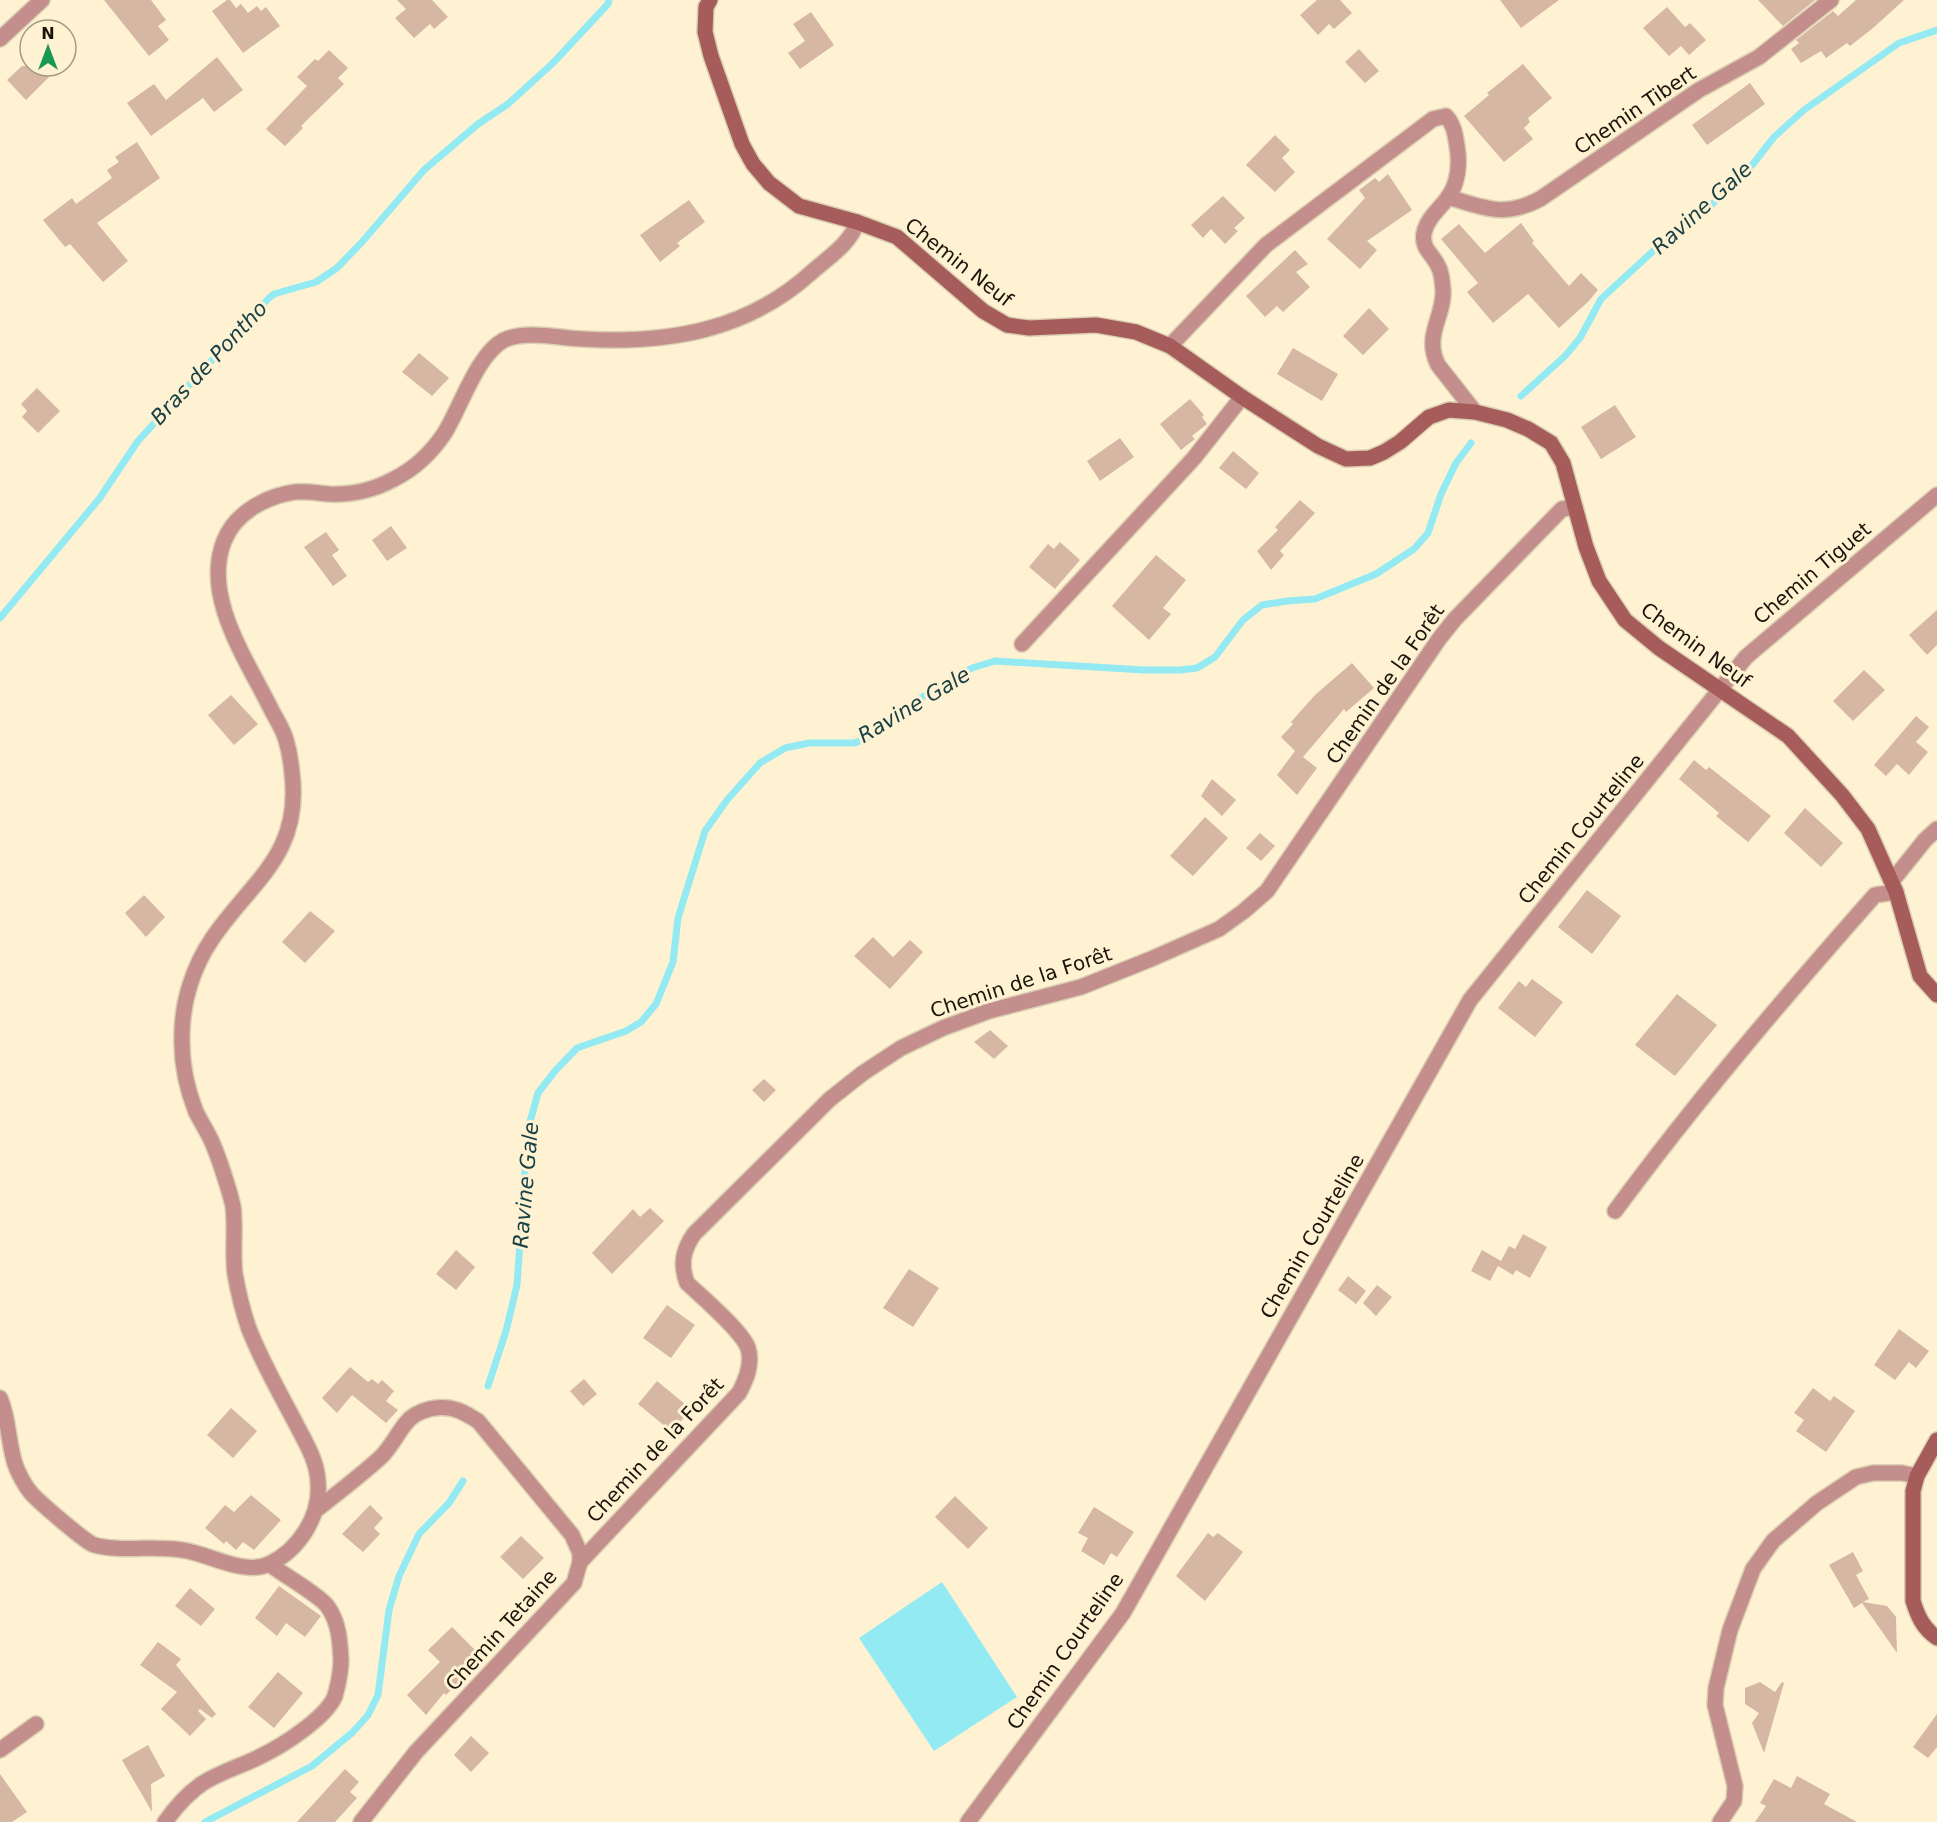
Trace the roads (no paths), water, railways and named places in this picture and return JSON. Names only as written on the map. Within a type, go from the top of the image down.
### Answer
[{"type":"main road","name":"Chemin Neuf","points":[[710,0],[706,7],[705,32],[711,56],[742,144],[753,164],[769,183],[799,206],[857,222],[897,237],[983,311],[1007,325],[1029,328],[1096,325],[1137,332],[1170,346],[1242,397],[1318,446],[1346,459],[1370,458],[1384,452],[1400,442],[1429,417],[1449,410],[1475,412],[1507,420],[1551,443],[1563,463],[1586,547],[1599,581],[1625,621],[1659,648],[1788,736],[1842,795],[1868,829],[1894,886],[1920,976],[1937,994]]},
{"type":"main road","points":[[1937,1440],[1917,1476],[1912,1505],[1913,1601],[1926,1630],[1937,1638]]},
{"type":"street","points":[[0,39],[42,0]]},
{"type":"street","name":"Chemin Tibert","points":[[1448,197],[1492,210],[1524,207],[1540,199],[1699,90],[1759,57],[1831,0]]},
{"type":"street","points":[[1170,346],[1266,245],[1433,119],[1446,116],[1453,124],[1459,158],[1456,180],[1448,197],[1426,225],[1424,238],[1429,255],[1438,265],[1443,292],[1442,305],[1433,329],[1432,339],[1434,357],[1438,365],[1475,412]]},
{"type":"street","points":[[0,1398],[6,1412],[15,1465],[28,1491],[91,1544],[108,1548],[184,1550],[210,1556],[240,1568],[256,1568],[269,1564],[292,1547],[307,1529],[316,1510],[318,1483],[313,1456],[269,1373],[247,1324],[235,1274],[233,1207],[212,1142],[197,1113],[183,1072],[181,1029],[189,984],[210,942],[276,859],[289,830],[294,801],[292,769],[285,737],[224,613],[219,578],[220,555],[226,534],[242,514],[263,502],[295,492],[344,494],[368,490],[390,482],[407,471],[426,456],[443,435],[484,359],[507,338],[524,336],[616,341],[669,338],[722,326],[762,309],[799,284],[854,234],[857,222]]},
{"type":"street","points":[[1022,644],[1194,459],[1242,397]]},
{"type":"street","name":"Chemin Tiguet","points":[[1721,690],[1746,657],[1937,495]]},
{"type":"street","name":"Chemin de la Forêt","points":[[580,1562],[739,1393],[747,1379],[750,1362],[748,1348],[740,1335],[687,1283],[682,1259],[686,1245],[694,1234],[830,1099],[863,1073],[901,1048],[943,1028],[989,1011],[1081,987],[1219,928],[1244,911],[1267,891],[1455,619],[1562,509],[1575,507]]},
{"type":"street","name":"Chemin Courteline","points":[[968,1822],[1123,1613],[1470,1000],[1721,690]]},
{"type":"street","points":[[1615,1211],[1671,1135],[1780,1003],[1875,896],[1894,886],[1925,840],[1937,829]]},
{"type":"street","name":"Chemin Tetaine","points":[[316,1510],[382,1456],[407,1422],[420,1412],[451,1408],[478,1421],[561,1520],[576,1542],[580,1553],[574,1583],[416,1752],[361,1822]]},
{"type":"street","points":[[1720,1822],[1734,1801],[1735,1786],[1715,1706],[1716,1688],[1730,1630],[1753,1569],[1773,1541],[1817,1503],[1856,1477],[1874,1473],[1902,1473],[1917,1476]]},
{"type":"street","points":[[165,1822],[176,1807],[202,1784],[225,1771],[261,1756],[295,1736],[316,1719],[334,1698],[341,1666],[340,1637],[335,1620],[327,1605],[269,1564]]},
{"type":"street","points":[[0,1750],[36,1724]]},
{"type":"water","points":[[942,1582],[1017,1697],[934,1751],[859,1638]]},
{"type":"waterway","name":"Bras de Pontho","points":[[0,618],[99,499],[138,441],[269,298],[274,294],[316,282],[337,268],[424,170],[478,124],[508,104],[553,63],[608,4],[609,0]]},
{"type":"waterway","name":"Ravine Gale","points":[[1521,396],[1565,356],[1580,338],[1601,299],[1675,231],[1706,210],[1753,164],[1774,137],[1804,110],[1899,43],[1937,30]]},
{"type":"waterway","name":"Ravine Gale","points":[[488,1386],[506,1331],[517,1285],[528,1129],[538,1093],[577,1048],[626,1031],[641,1022],[656,1004],[673,962],[678,918],[705,831],[727,800],[760,763],[785,748],[809,743],[855,743],[868,737],[931,691],[972,668],[995,661],[1144,670],[1197,668],[1215,657],[1243,620],[1262,605],[1315,599],[1376,574],[1414,549],[1428,533],[1441,494],[1456,463],[1471,443]]},
{"type":"waterway","name":"Ravine Gale","points":[[205,1822],[312,1766],[353,1732],[368,1715],[378,1695],[389,1610],[399,1576],[419,1534],[449,1503],[463,1481]]}]
